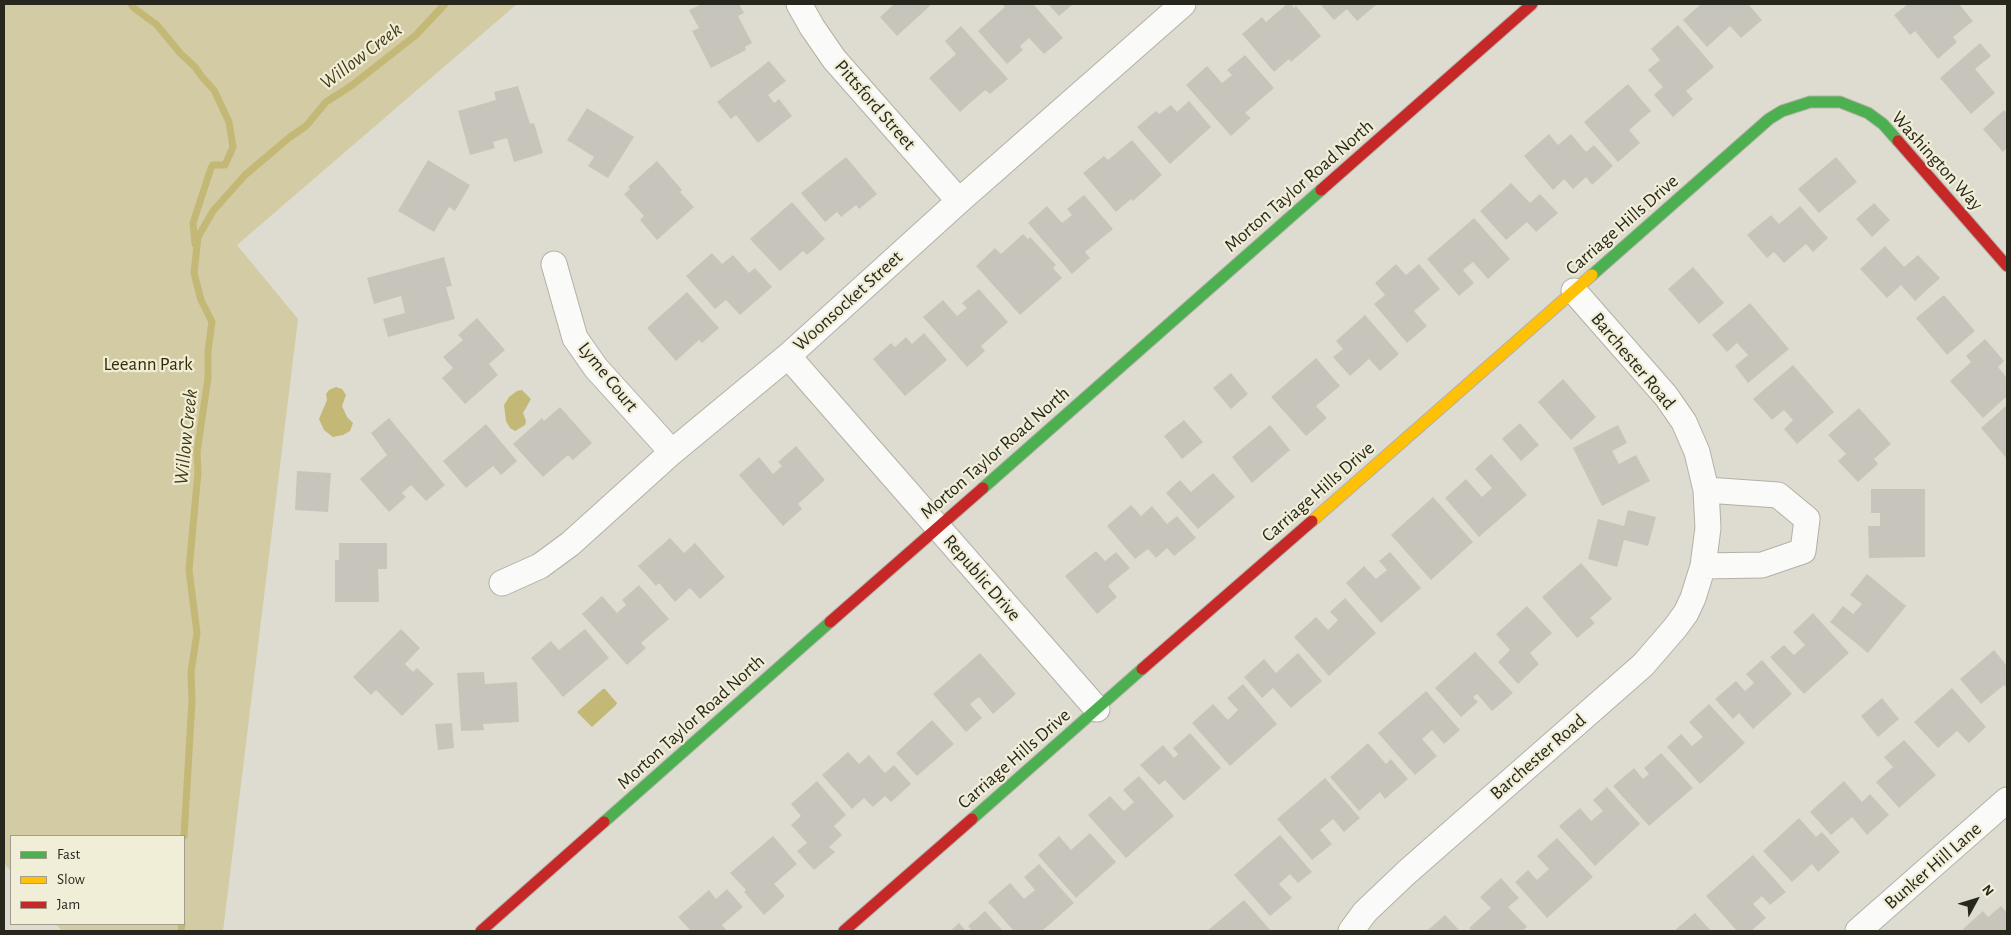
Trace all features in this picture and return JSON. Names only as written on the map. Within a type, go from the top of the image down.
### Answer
[{"type":"street","name":"Pittsford Street","points":[[799,4],[834,59],[959,201]]},
{"type":"street","name":"Woonsocket Street","points":[[502,583],[540,566],[570,544],[672,452],[788,356],[959,201],[1183,4]]},
{"type":"street","name":"Morton Taylor Road North","points":[[481,931],[1532,4]]},
{"type":"street","name":"Washington Way","points":[[1826,101],[1854,106],[1883,124],[2007,266]]},
{"type":"street","name":"Carriage Hills Drive","points":[[844,931],[1769,119],[1796,105],[1826,101]]},
{"type":"street","name":"Lyme Court","points":[[554,264],[575,338],[596,368],[672,452]]},
{"type":"street","name":"Barchester Road","points":[[1351,931],[1365,912],[1406,873],[1643,665],[1686,613],[1693,598],[1703,566],[1708,528],[1706,490],[1697,452],[1684,422],[1666,396],[1574,291]]},
{"type":"street","name":"Republic Drive","points":[[788,356],[1097,709]]},
{"type":"street","points":[[1703,566],[1762,565],[1803,551],[1807,519],[1778,495],[1706,490]]},
{"type":"street","name":"Bunker Hill Lane","points":[[1858,931],[2007,800]]},
{"type":"green space","name":"Leeann Park","points":[[4,4],[517,4],[237,245],[298,319],[223,931],[62,931],[57,925],[185,925],[185,835],[10,835],[10,870],[4,863]]},
{"type":"shaded area","points":[[336,387],[342,389],[346,395],[342,406],[347,417],[353,423],[350,431],[333,437],[324,430],[319,419],[327,400],[326,394],[329,390]]},
{"type":"shaded area","points":[[522,390],[531,399],[523,413],[526,421],[525,425],[515,431],[510,428],[506,421],[504,405],[509,397]]},
{"type":"shaded area","points":[[603,689],[617,703],[592,727],[577,712]]},
{"type":"building","points":[[702,4],[739,4],[744,13],[738,16],[752,43],[745,47],[746,50],[711,68],[692,31],[699,28],[689,10]]},
{"type":"building","points":[[894,4],[932,4],[897,36],[880,17]]},
{"type":"building","points":[[1002,4],[1033,4],[1063,38],[1044,54],[1029,38],[1020,46],[1023,50],[1007,64],[978,31],[1005,7]]},
{"type":"building","points":[[1048,4],[1073,4],[1059,16]]},
{"type":"building","points":[[1287,4],[1291,4],[1294,8],[1296,6],[1321,36],[1291,62],[1289,59],[1274,72],[1242,34],[1262,17],[1266,22]]},
{"type":"building","points":[[1320,4],[1377,4],[1357,21],[1347,9],[1334,20]]},
{"type":"building","points":[[1701,4],[1748,4],[1762,20],[1741,38],[1730,26],[1707,47],[1683,20]]},
{"type":"building","points":[[1908,4],[1959,4],[1973,21],[1953,37],[1957,42],[1938,59],[1915,31],[1910,35],[1894,15]]},
{"type":"building","points":[[1678,25],[1714,67],[1686,91],[1693,99],[1673,117],[1654,95],[1663,87],[1648,70],[1660,60],[1651,49]]},
{"type":"building","points":[[961,26],[1008,79],[990,94],[985,90],[960,112],[929,78],[956,54],[945,41]]},
{"type":"building","points":[[1980,43],[1991,56],[1975,69],[1995,93],[1971,114],[1940,78]]},
{"type":"building","points":[[1245,55],[1274,88],[1245,113],[1251,118],[1231,136],[1186,85],[1207,66],[1222,83],[1232,75],[1227,70]]},
{"type":"building","points":[[769,61],[786,81],[768,95],[774,103],[779,99],[792,116],[758,143],[736,115],[731,119],[717,102]]},
{"type":"building","points":[[1628,84],[1651,111],[1629,130],[1640,143],[1618,162],[1584,122]]},
{"type":"building","points":[[518,86],[530,124],[534,123],[543,153],[514,162],[507,138],[493,142],[495,148],[470,155],[458,111],[496,100],[494,92]]},
{"type":"building","points":[[1189,101],[1211,127],[1170,164],[1137,127],[1156,111],[1159,114],[1171,105],[1177,112]]},
{"type":"building","points":[[587,108],[634,137],[608,178],[588,166],[594,157],[567,140]]},
{"type":"building","points":[[2004,110],[2007,114],[2007,147],[2003,152],[1983,129]]},
{"type":"building","points":[[1549,134],[1558,145],[1571,134],[1586,152],[1594,145],[1613,166],[1592,185],[1586,177],[1573,189],[1564,179],[1553,190],[1524,156]]},
{"type":"building","points":[[1132,140],[1162,175],[1133,201],[1131,199],[1116,212],[1083,173],[1104,156],[1108,160]]},
{"type":"building","points":[[846,157],[877,194],[859,209],[856,205],[841,217],[837,212],[825,222],[801,193]]},
{"type":"building","points":[[1836,157],[1857,182],[1819,213],[1798,189]]},
{"type":"building","points":[[428,160],[470,185],[455,211],[449,207],[434,232],[398,211]]},
{"type":"building","points":[[657,161],[682,190],[680,192],[694,207],[657,240],[640,220],[644,216],[624,194],[630,189],[628,187]]},
{"type":"building","points":[[1511,183],[1530,203],[1540,194],[1558,213],[1536,232],[1527,222],[1506,240],[1480,211]]},
{"type":"building","points":[[1084,195],[1113,229],[1085,252],[1090,258],[1072,274],[1028,223],[1047,206],[1062,223],[1072,215],[1067,209]]},
{"type":"building","points":[[792,202],[825,239],[807,255],[803,251],[780,271],[750,239]]},
{"type":"building","points":[[1874,203],[1890,220],[1872,237],[1856,219]]},
{"type":"building","points":[[1800,206],[1828,238],[1813,252],[1806,244],[1784,263],[1774,252],[1767,258],[1747,235],[1771,215],[1779,224]]},
{"type":"building","points":[[1474,218],[1510,259],[1488,279],[1473,262],[1463,270],[1474,283],[1459,296],[1427,259]]},
{"type":"building","points":[[1023,234],[1028,239],[1030,237],[1056,265],[1053,268],[1062,278],[1020,315],[976,266],[995,248],[1001,254]]},
{"type":"building","points":[[1885,246],[1904,267],[1918,255],[1940,278],[1915,301],[1901,285],[1887,298],[1860,269]]},
{"type":"building","points":[[712,253],[722,264],[733,255],[749,273],[755,268],[772,287],[740,315],[726,300],[715,309],[686,276]]},
{"type":"building","points":[[444,257],[452,286],[446,287],[455,319],[388,337],[383,319],[405,313],[401,296],[374,304],[367,278]]},
{"type":"building","points":[[1396,264],[1406,275],[1419,264],[1440,289],[1414,311],[1427,326],[1407,343],[1374,304],[1385,295],[1375,283]]},
{"type":"building","points":[[1693,267],[1724,303],[1699,324],[1668,289]]},
{"type":"building","points":[[979,289],[1008,322],[981,346],[985,351],[967,367],[923,317],[943,300],[957,316],[967,308],[962,303]]},
{"type":"building","points":[[687,292],[719,328],[702,343],[699,340],[676,361],[647,328]]},
{"type":"building","points":[[1944,295],[1975,331],[1947,355],[1916,318]]},
{"type":"building","points":[[1750,303],[1789,349],[1748,383],[1735,366],[1748,355],[1737,343],[1727,352],[1712,335]]},
{"type":"building","points":[[1365,315],[1399,354],[1380,371],[1369,359],[1350,376],[1333,357],[1343,349],[1336,341]]},
{"type":"building","points":[[477,318],[505,350],[489,364],[498,375],[465,404],[442,378],[453,368],[443,357],[463,340],[458,335]]},
{"type":"building","points":[[924,333],[947,360],[905,396],[873,359],[891,343],[895,347],[906,337],[912,344]]},
{"type":"building","points":[[1985,339],[2004,361],[1998,367],[2007,378],[2007,396],[1983,418],[1950,381],[1971,362],[1966,356]]},
{"type":"building","points":[[1316,358],[1340,386],[1316,406],[1327,418],[1306,436],[1271,397]]},
{"type":"building","points":[[1793,365],[1834,412],[1797,444],[1784,429],[1793,420],[1784,410],[1772,420],[1753,399]]},
{"type":"building","points":[[1231,373],[1248,394],[1231,409],[1213,388]]},
{"type":"building","points":[[1563,379],[1596,417],[1571,440],[1538,402]]},
{"type":"building","points":[[2007,405],[2007,459],[1981,428]]},
{"type":"building","points":[[560,407],[592,443],[573,460],[568,455],[543,477],[513,444],[542,418],[544,421]]},
{"type":"building","points":[[1859,408],[1891,444],[1874,459],[1878,464],[1858,482],[1838,461],[1846,454],[1828,435]]},
{"type":"building","points":[[389,418],[445,485],[426,501],[411,485],[402,493],[406,497],[389,512],[360,479],[387,455],[371,433]]},
{"type":"building","points":[[1184,420],[1203,442],[1182,459],[1164,436]]},
{"type":"building","points":[[1520,423],[1539,445],[1521,461],[1502,439]]},
{"type":"building","points":[[486,424],[517,461],[501,475],[493,466],[466,488],[443,461]]},
{"type":"building","points":[[1270,425],[1290,450],[1252,483],[1232,457]]},
{"type":"building","points":[[1618,425],[1627,443],[1612,451],[1619,464],[1636,455],[1650,481],[1602,506],[1573,448]]},
{"type":"building","points":[[796,446],[825,480],[798,504],[802,509],[783,526],[739,475],[759,457],[773,474],[782,466],[778,462]]},
{"type":"building","points":[[1491,454],[1527,495],[1479,537],[1445,498],[1466,479],[1482,497],[1492,488],[1475,469]]},
{"type":"building","points":[[297,471],[331,473],[328,512],[295,510]]},
{"type":"building","points":[[1213,473],[1235,497],[1198,529],[1166,493],[1180,480],[1191,492]]},
{"type":"building","points":[[1871,489],[1925,489],[1925,557],[1869,558],[1868,526],[1880,526],[1880,513],[1871,513]]},
{"type":"building","points":[[1433,497],[1473,542],[1431,580],[1391,535]]},
{"type":"building","points":[[1131,505],[1141,516],[1152,506],[1167,524],[1177,516],[1196,538],[1174,556],[1167,548],[1156,558],[1148,549],[1135,559],[1107,526]]},
{"type":"building","points":[[1628,510],[1656,517],[1648,546],[1624,540],[1617,567],[1588,559],[1598,519],[1624,526]]},
{"type":"building","points":[[670,538],[684,553],[695,543],[725,577],[700,599],[690,588],[675,602],[659,583],[656,586],[638,566]]},
{"type":"building","points":[[339,543],[387,543],[387,569],[378,569],[379,602],[335,602],[335,560],[339,560]]},
{"type":"building","points":[[1096,551],[1105,561],[1116,552],[1130,568],[1108,586],[1117,597],[1097,614],[1065,576]]},
{"type":"building","points":[[1390,552],[1421,588],[1381,623],[1346,583],[1364,566],[1376,579],[1387,570],[1379,561]]},
{"type":"building","points":[[1581,563],[1612,599],[1590,618],[1595,623],[1577,638],[1542,597]]},
{"type":"building","points":[[1867,574],[1906,606],[1868,653],[1830,622],[1843,606],[1853,614],[1862,604],[1850,595]]},
{"type":"building","points":[[639,585],[669,619],[641,643],[646,648],[627,665],[582,614],[602,596],[617,613],[626,605],[622,600]]},
{"type":"building","points":[[1345,598],[1376,633],[1329,676],[1294,637],[1316,617],[1328,630],[1338,620],[1330,612]]},
{"type":"building","points":[[1527,606],[1552,633],[1530,653],[1539,664],[1518,684],[1498,662],[1510,650],[1496,634]]},
{"type":"building","points":[[1813,613],[1849,653],[1804,694],[1770,657],[1784,645],[1794,655],[1805,645],[1793,632]]},
{"type":"building","points":[[401,629],[420,648],[405,664],[413,672],[417,668],[434,684],[402,716],[376,690],[371,695],[353,677]]},
{"type":"building","points":[[585,629],[609,658],[563,697],[531,658],[551,641],[559,650]]},
{"type":"building","points":[[1994,650],[2007,666],[2007,689],[2004,685],[1981,704],[1960,679]]},
{"type":"building","points":[[1475,652],[1513,693],[1492,711],[1477,694],[1473,697],[1478,702],[1461,717],[1435,688]]},
{"type":"building","points":[[980,653],[1016,694],[993,714],[979,697],[970,704],[982,718],[966,732],[933,694]]},
{"type":"building","points":[[1298,653],[1322,681],[1291,708],[1273,688],[1262,698],[1244,677],[1264,659],[1276,673]]},
{"type":"building","points":[[1762,660],[1792,694],[1753,729],[1739,713],[1733,719],[1715,699],[1736,681],[1745,691],[1754,683],[1746,674]]},
{"type":"building","points":[[484,672],[485,684],[517,682],[519,722],[483,724],[484,730],[461,731],[457,673]]},
{"type":"building","points":[[1243,684],[1277,724],[1230,766],[1192,723],[1213,704],[1228,720],[1238,710],[1227,698]]},
{"type":"building","points":[[1952,688],[1986,727],[1969,743],[1957,731],[1938,748],[1914,722]]},
{"type":"building","points":[[1426,691],[1460,730],[1444,744],[1432,730],[1422,739],[1437,756],[1415,775],[1378,733]]},
{"type":"building","points":[[1882,698],[1899,719],[1878,737],[1861,716]]},
{"type":"building","points":[[1709,704],[1745,743],[1700,784],[1667,747],[1681,734],[1692,746],[1703,737],[1689,722]]},
{"type":"building","points":[[932,720],[954,744],[917,776],[896,753]]},
{"type":"building","points":[[452,723],[454,748],[438,750],[435,724]]},
{"type":"building","points":[[1190,733],[1221,768],[1184,801],[1165,780],[1159,785],[1140,765],[1163,745],[1174,758],[1178,754],[1173,748]]},
{"type":"building","points":[[1904,740],[1936,775],[1899,808],[1876,782],[1893,767],[1884,757]]},
{"type":"building","points":[[1368,743],[1386,764],[1391,759],[1408,779],[1385,799],[1380,792],[1359,811],[1330,777]]},
{"type":"building","points":[[848,752],[859,764],[869,755],[885,773],[894,765],[911,784],[891,802],[885,796],[873,807],[864,798],[852,809],[822,775]]},
{"type":"building","points":[[1661,753],[1693,788],[1649,826],[1613,786],[1634,768],[1643,779],[1649,774],[1644,768]]},
{"type":"building","points":[[1139,776],[1174,816],[1126,858],[1088,815],[1110,796],[1124,811],[1134,802],[1123,790]]},
{"type":"building","points":[[1325,778],[1360,818],[1344,832],[1333,819],[1320,830],[1332,844],[1312,860],[1277,819]]},
{"type":"building","points":[[817,781],[846,815],[834,826],[842,835],[829,847],[835,852],[814,870],[797,851],[807,843],[791,825],[801,816],[791,804]]},
{"type":"building","points":[[1844,781],[1862,802],[1870,794],[1889,815],[1867,835],[1852,817],[1831,835],[1810,812]]},
{"type":"building","points":[[1607,787],[1640,824],[1595,866],[1559,826],[1580,808],[1591,821],[1603,811],[1593,800]]},
{"type":"building","points":[[1799,818],[1816,837],[1822,832],[1840,852],[1818,872],[1812,864],[1792,882],[1763,851]]},
{"type":"building","points":[[1090,833],[1116,862],[1076,898],[1038,855],[1059,836],[1071,850]]},
{"type":"building","points":[[1280,835],[1312,872],[1298,883],[1290,874],[1279,884],[1292,898],[1270,916],[1234,875]]},
{"type":"building","points":[[773,836],[797,864],[774,884],[785,896],[764,915],[744,892],[746,890],[730,873]]},
{"type":"building","points":[[1557,838],[1593,877],[1547,918],[1515,882],[1528,870],[1537,880],[1549,869],[1537,856]]},
{"type":"building","points":[[1753,855],[1786,892],[1770,905],[1762,896],[1753,904],[1766,918],[1751,931],[1737,931],[1706,896]]},
{"type":"building","points":[[1039,864],[1074,903],[1042,931],[1014,931],[988,902],[1010,883],[1024,899],[1035,890],[1024,877]]},
{"type":"building","points":[[1501,878],[1519,898],[1508,907],[1527,927],[1522,931],[1472,931],[1469,928],[1491,908],[1480,897]]},
{"type":"building","points":[[727,889],[743,907],[722,925],[727,931],[691,931],[678,917],[709,890],[716,899]]},
{"type":"building","points":[[1244,900],[1271,931],[1207,931]]},
{"type":"building","points":[[2001,906],[2007,913],[2007,931],[1965,931],[1963,929],[1983,911],[1988,917]]},
{"type":"building","points":[[985,911],[1003,931],[972,931],[968,926]]},
{"type":"building","points":[[1695,913],[1711,931],[1674,931]]},
{"type":"building","points":[[1445,915],[1460,931],[1427,931]]},
{"type":"building","points":[[959,923],[966,931],[950,931]]},
{"type":"waterway","points":[[131,4],[157,25],[180,53],[195,67],[214,90],[229,122],[233,147],[225,165],[213,165],[211,168],[193,223],[195,244]]},
{"type":"waterway","name":"Willow Creek","points":[[184,835],[192,701],[191,672],[197,633],[189,570],[198,472],[197,452],[208,378],[208,351],[212,322],[201,300],[194,273],[198,237],[213,211],[245,175],[306,126],[326,102],[351,86],[416,35],[445,4]]},
{"type":"waterway","name":"Willow Creek","points":[[181,931],[182,925]]},
{"type":"traffic: fast","points":[[1592,275],[1769,119],[1782,111],[1810,102],[1840,102],[1868,113],[1883,124],[1898,141]]},
{"type":"traffic: fast","points":[[983,488],[1321,190]]},
{"type":"traffic: fast","points":[[604,822],[830,622]]},
{"type":"traffic: fast","points":[[972,819],[1142,669]]},
{"type":"traffic: slow","points":[[1312,521],[1592,275]]},
{"type":"traffic: jam","points":[[1321,190],[1532,4]]},
{"type":"traffic: jam","points":[[1898,141],[2007,266]]},
{"type":"traffic: jam","points":[[830,622],[983,488]]},
{"type":"traffic: jam","points":[[1142,669],[1312,521]]},
{"type":"traffic: jam","points":[[844,931],[972,819]]},
{"type":"traffic: jam","points":[[481,931],[604,822]]}]
